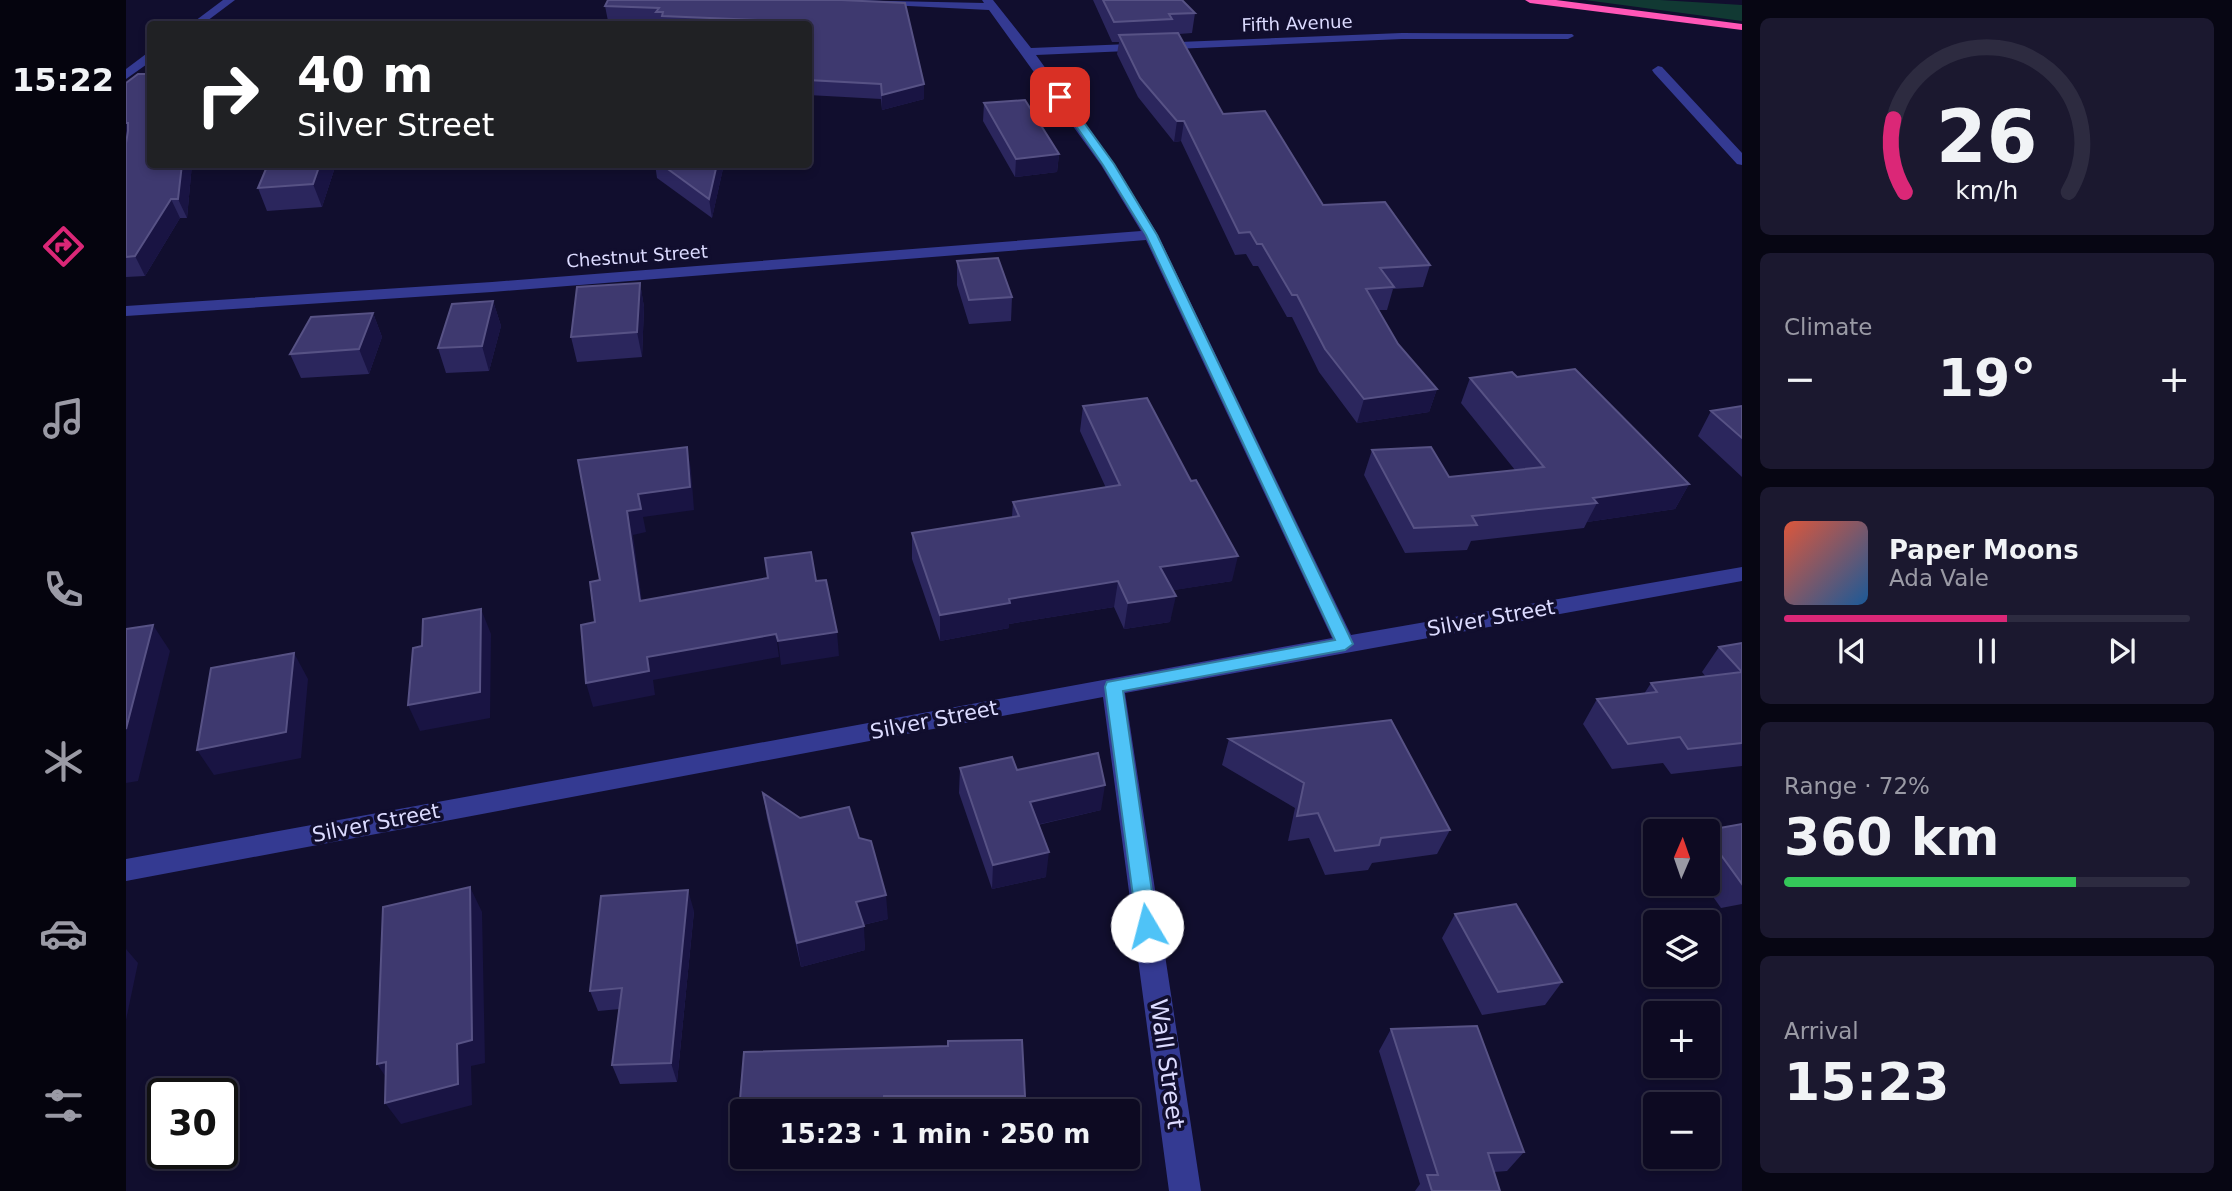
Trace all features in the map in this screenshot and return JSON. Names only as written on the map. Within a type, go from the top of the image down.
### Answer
[{"type":"highway","points":[[1530,0],[1742,27]]},
{"type":"street","points":[[200,21],[230,0]]},
{"type":"street","points":[[848,0],[990,4],[1028,52],[1108,164],[1151,235],[1345,644]]},
{"type":"street","name":"Fifth Avenue","points":[[1028,52],[1402,36],[1568,36]]},
{"type":"street","points":[[126,75],[147,59]]},
{"type":"street","points":[[1658,70],[1742,161]]},
{"type":"street","name":"Chestnut Street","points":[[126,311],[492,287],[1151,235]]},
{"type":"street","name":"Silver Street","points":[[126,870],[1345,644],[1742,574]]},
{"type":"street","name":"Wall Street","points":[[1113,687],[1185,1191]]},
{"type":"green space","points":[[1585,0],[1660,0],[1742,5],[1742,21]]},
{"type":"building","points":[[608,0],[841,0],[905,3],[924,84],[882,95],[881,84],[812,80],[812,21],[662,16],[663,12],[656,12],[659,8],[605,6]]},
{"type":"building","points":[[1103,0],[1182,0],[1195,13],[1169,14],[1172,19],[1114,22]]},
{"type":"building","points":[[1178,33],[1223,114],[1265,111],[1323,205],[1385,202],[1430,265],[1380,268],[1394,287],[1366,289],[1398,344],[1437,389],[1364,399],[1325,349],[1297,295],[1292,295],[1262,244],[1257,244],[1250,232],[1239,233],[1184,121],[1177,121],[1140,78],[1119,35]]},
{"type":"building","points":[[138,74],[147,74],[147,168],[182,168],[178,199],[171,199],[135,256],[126,257],[128,123],[126,83]]},
{"type":"building","points":[[1025,100],[1059,154],[1016,159],[984,103]]},
{"type":"building","points":[[266,168],[319,168],[313,184],[258,188]]},
{"type":"building","points":[[666,168],[716,168],[709,199]]},
{"type":"building","points":[[998,258],[1012,297],[969,300],[957,261]]},
{"type":"building","points":[[640,283],[637,332],[571,337],[577,287]]},
{"type":"building","points":[[493,301],[482,346],[438,348],[452,304]]},
{"type":"building","points":[[373,313],[359,349],[290,354],[311,317]]},
{"type":"building","points":[[1575,369],[1689,484],[1593,498],[1597,503],[1472,516],[1477,525],[1414,528],[1372,450],[1431,447],[1449,477],[1544,467],[1470,378],[1512,372],[1517,377]]},
{"type":"building","points":[[1147,398],[1191,481],[1196,480],[1238,556],[1160,567],[1176,596],[1128,603],[1118,581],[1009,599],[1010,603],[940,615],[912,533],[1019,516],[1013,502],[1120,485],[1083,406]]},
{"type":"building","points":[[1742,406],[1742,438],[1711,411]]},
{"type":"building","points":[[687,447],[690,487],[638,494],[641,509],[627,511],[640,601],[768,578],[765,558],[811,552],[816,581],[826,580],[837,632],[778,641],[776,634],[647,657],[649,671],[586,683],[581,625],[595,622],[590,582],[600,580],[578,460]]},
{"type":"building","points":[[481,609],[480,692],[408,705],[413,648],[422,646],[423,619]]},
{"type":"building","points":[[153,625],[126,729],[126,629]]},
{"type":"building","points":[[1742,643],[1742,672],[1719,647]]},
{"type":"building","points":[[294,653],[286,732],[197,750],[211,668]]},
{"type":"building","points":[[1742,672],[1742,743],[1688,749],[1680,737],[1628,744],[1597,699],[1657,692],[1651,683]]},
{"type":"building","points":[[1391,720],[1450,830],[1381,838],[1379,845],[1335,851],[1318,813],[1297,816],[1304,783],[1229,739]]},
{"type":"building","points":[[1098,753],[1105,785],[1030,802],[1049,852],[993,865],[960,768],[1012,757],[1017,770]]},
{"type":"building","points":[[763,793],[800,818],[849,807],[859,838],[871,841],[886,895],[856,902],[864,926],[797,943]]},
{"type":"building","points":[[1742,824],[1742,884],[1720,854],[1720,828]]},
{"type":"building","points":[[470,887],[472,1040],[457,1044],[458,1084],[385,1103],[386,1062],[377,1064],[383,907]]},
{"type":"building","points":[[688,890],[671,1063],[612,1065],[622,988],[590,991],[601,896]]},
{"type":"building","points":[[1516,904],[1562,982],[1498,992],[1455,914]]},
{"type":"building","points":[[1477,1026],[1524,1152],[1488,1153],[1500,1191],[1432,1191],[1427,1175],[1438,1175],[1391,1029]]},
{"type":"building","points":[[1022,1040],[1025,1096],[740,1099],[744,1052],[948,1046],[948,1041]]},
{"type":"route","points":[[1060,97],[1108,164],[1151,235],[1345,644],[1113,687],[1147,926]]}]
